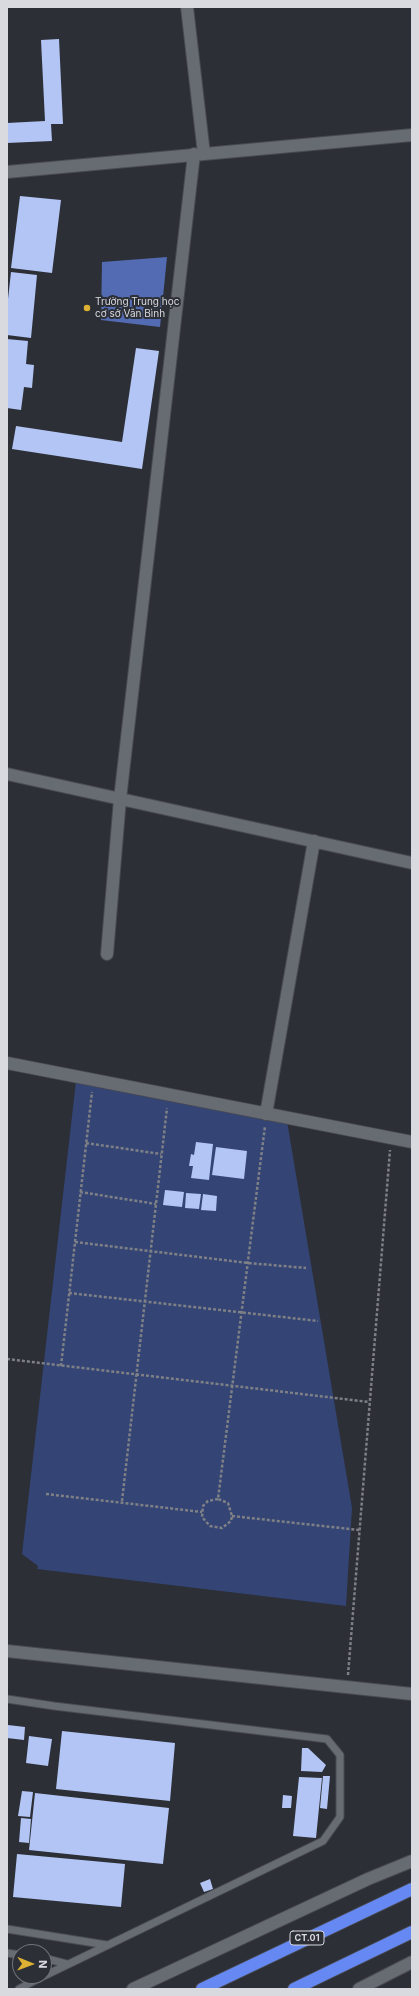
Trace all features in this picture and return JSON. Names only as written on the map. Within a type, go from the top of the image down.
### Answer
[{"type":"highway","name":"CT.01","points":[[202,1989],[412,1889]]},
{"type":"highway","points":[[294,1989],[412,1932]]},
{"type":"street","points":[[106,954],[120,799],[199,154],[187,7]]},
{"type":"street","points":[[7,172],[412,135]]},
{"type":"street","points":[[7,774],[412,863]]},
{"type":"street","points":[[266,1114],[314,841]]},
{"type":"street","points":[[7,1063],[412,1142]]},
{"type":"street","points":[[7,1651],[412,1694]]},
{"type":"street","points":[[133,1989],[368,1879],[412,1861]]},
{"type":"street","points":[[359,1989],[412,1962]]},
{"type":"lane","points":[[7,1699],[327,1739],[340,1755],[340,1817],[323,1841],[52,1972]]},
{"type":"lane","points":[[7,1929],[107,1945]]},
{"type":"lane","points":[[52,1960],[67,1964]]},
{"type":"lane","points":[[20,1989],[29,1984]]},
{"type":"path","points":[[61,1366],[93,1080]]},
{"type":"path","points":[[122,1501],[167,1108]]},
{"type":"path","points":[[218,1498],[266,1114]]},
{"type":"path","points":[[347,1686],[391,1138]]},
{"type":"path","points":[[86,1142],[161,1154]]},
{"type":"path","points":[[80,1192],[156,1204]]},
{"type":"path","points":[[75,1242],[248,1263],[306,1268]]},
{"type":"path","points":[[69,1293],[318,1320]]},
{"type":"path","points":[[7,1359],[370,1402]]},
{"type":"path","points":[[46,1494],[122,1501],[202,1512]]},
{"type":"path","points":[[218,1498],[228,1503],[232,1516],[227,1526],[216,1528],[210,1526],[205,1521],[202,1512],[203,1506],[208,1501],[218,1498]]},
{"type":"path","points":[[232,1516],[359,1530]]},
{"type":"shaded area","points":[[167,257],[160,327],[101,320],[102,262]]},
{"type":"shaded area","points":[[76,1081],[287,1121],[352,1508],[346,1606],[37,1569],[38,1566],[22,1554]]},
{"type":"building","points":[[59,39],[63,124],[51,124],[52,141],[7,143],[7,123],[45,121],[41,40]]},
{"type":"building","points":[[20,196],[61,200],[52,273],[11,268]]},
{"type":"building","points":[[11,272],[37,275],[31,338],[7,335],[7,308]]},
{"type":"building","points":[[7,339],[28,341],[26,364],[34,365],[32,388],[24,387],[21,410],[7,408]]},
{"type":"building","points":[[136,348],[159,351],[142,469],[12,449],[16,426],[122,442]]},
{"type":"building","points":[[196,1142],[213,1144],[209,1180],[191,1178],[193,1166],[189,1166],[191,1154],[194,1155]]},
{"type":"building","points":[[216,1147],[247,1151],[244,1179],[212,1175]]},
{"type":"building","points":[[165,1190],[184,1192],[182,1207],[163,1205]]},
{"type":"building","points":[[186,1193],[201,1194],[199,1209],[185,1208]]},
{"type":"building","points":[[203,1194],[217,1196],[216,1211],[201,1210]]},
{"type":"building","points":[[8,1725],[25,1727],[24,1740],[7,1738]]},
{"type":"building","points":[[62,1731],[175,1743],[170,1801],[56,1789]]},
{"type":"building","points":[[29,1736],[52,1739],[48,1766],[26,1763]]},
{"type":"building","points":[[302,1748],[308,1748],[326,1765],[322,1772],[301,1771]]},
{"type":"building","points":[[323,1776],[330,1776],[327,1809],[320,1808]]},
{"type":"building","points":[[299,1777],[322,1778],[316,1838],[293,1836]]},
{"type":"building","points":[[22,1791],[33,1792],[30,1817],[18,1816]]},
{"type":"building","points":[[35,1793],[169,1808],[163,1864],[29,1850]]},
{"type":"building","points":[[283,1795],[292,1796],[291,1808],[282,1808]]},
{"type":"building","points":[[21,1818],[31,1819],[29,1843],[19,1842]]},
{"type":"building","points":[[17,1854],[125,1864],[121,1907],[13,1897]]},
{"type":"building","points":[[210,1879],[213,1889],[204,1892],[200,1883]]},
{"type":"place","name":"Trường Trung học cơ sở Văn Bình","points":[[87,308]]}]
